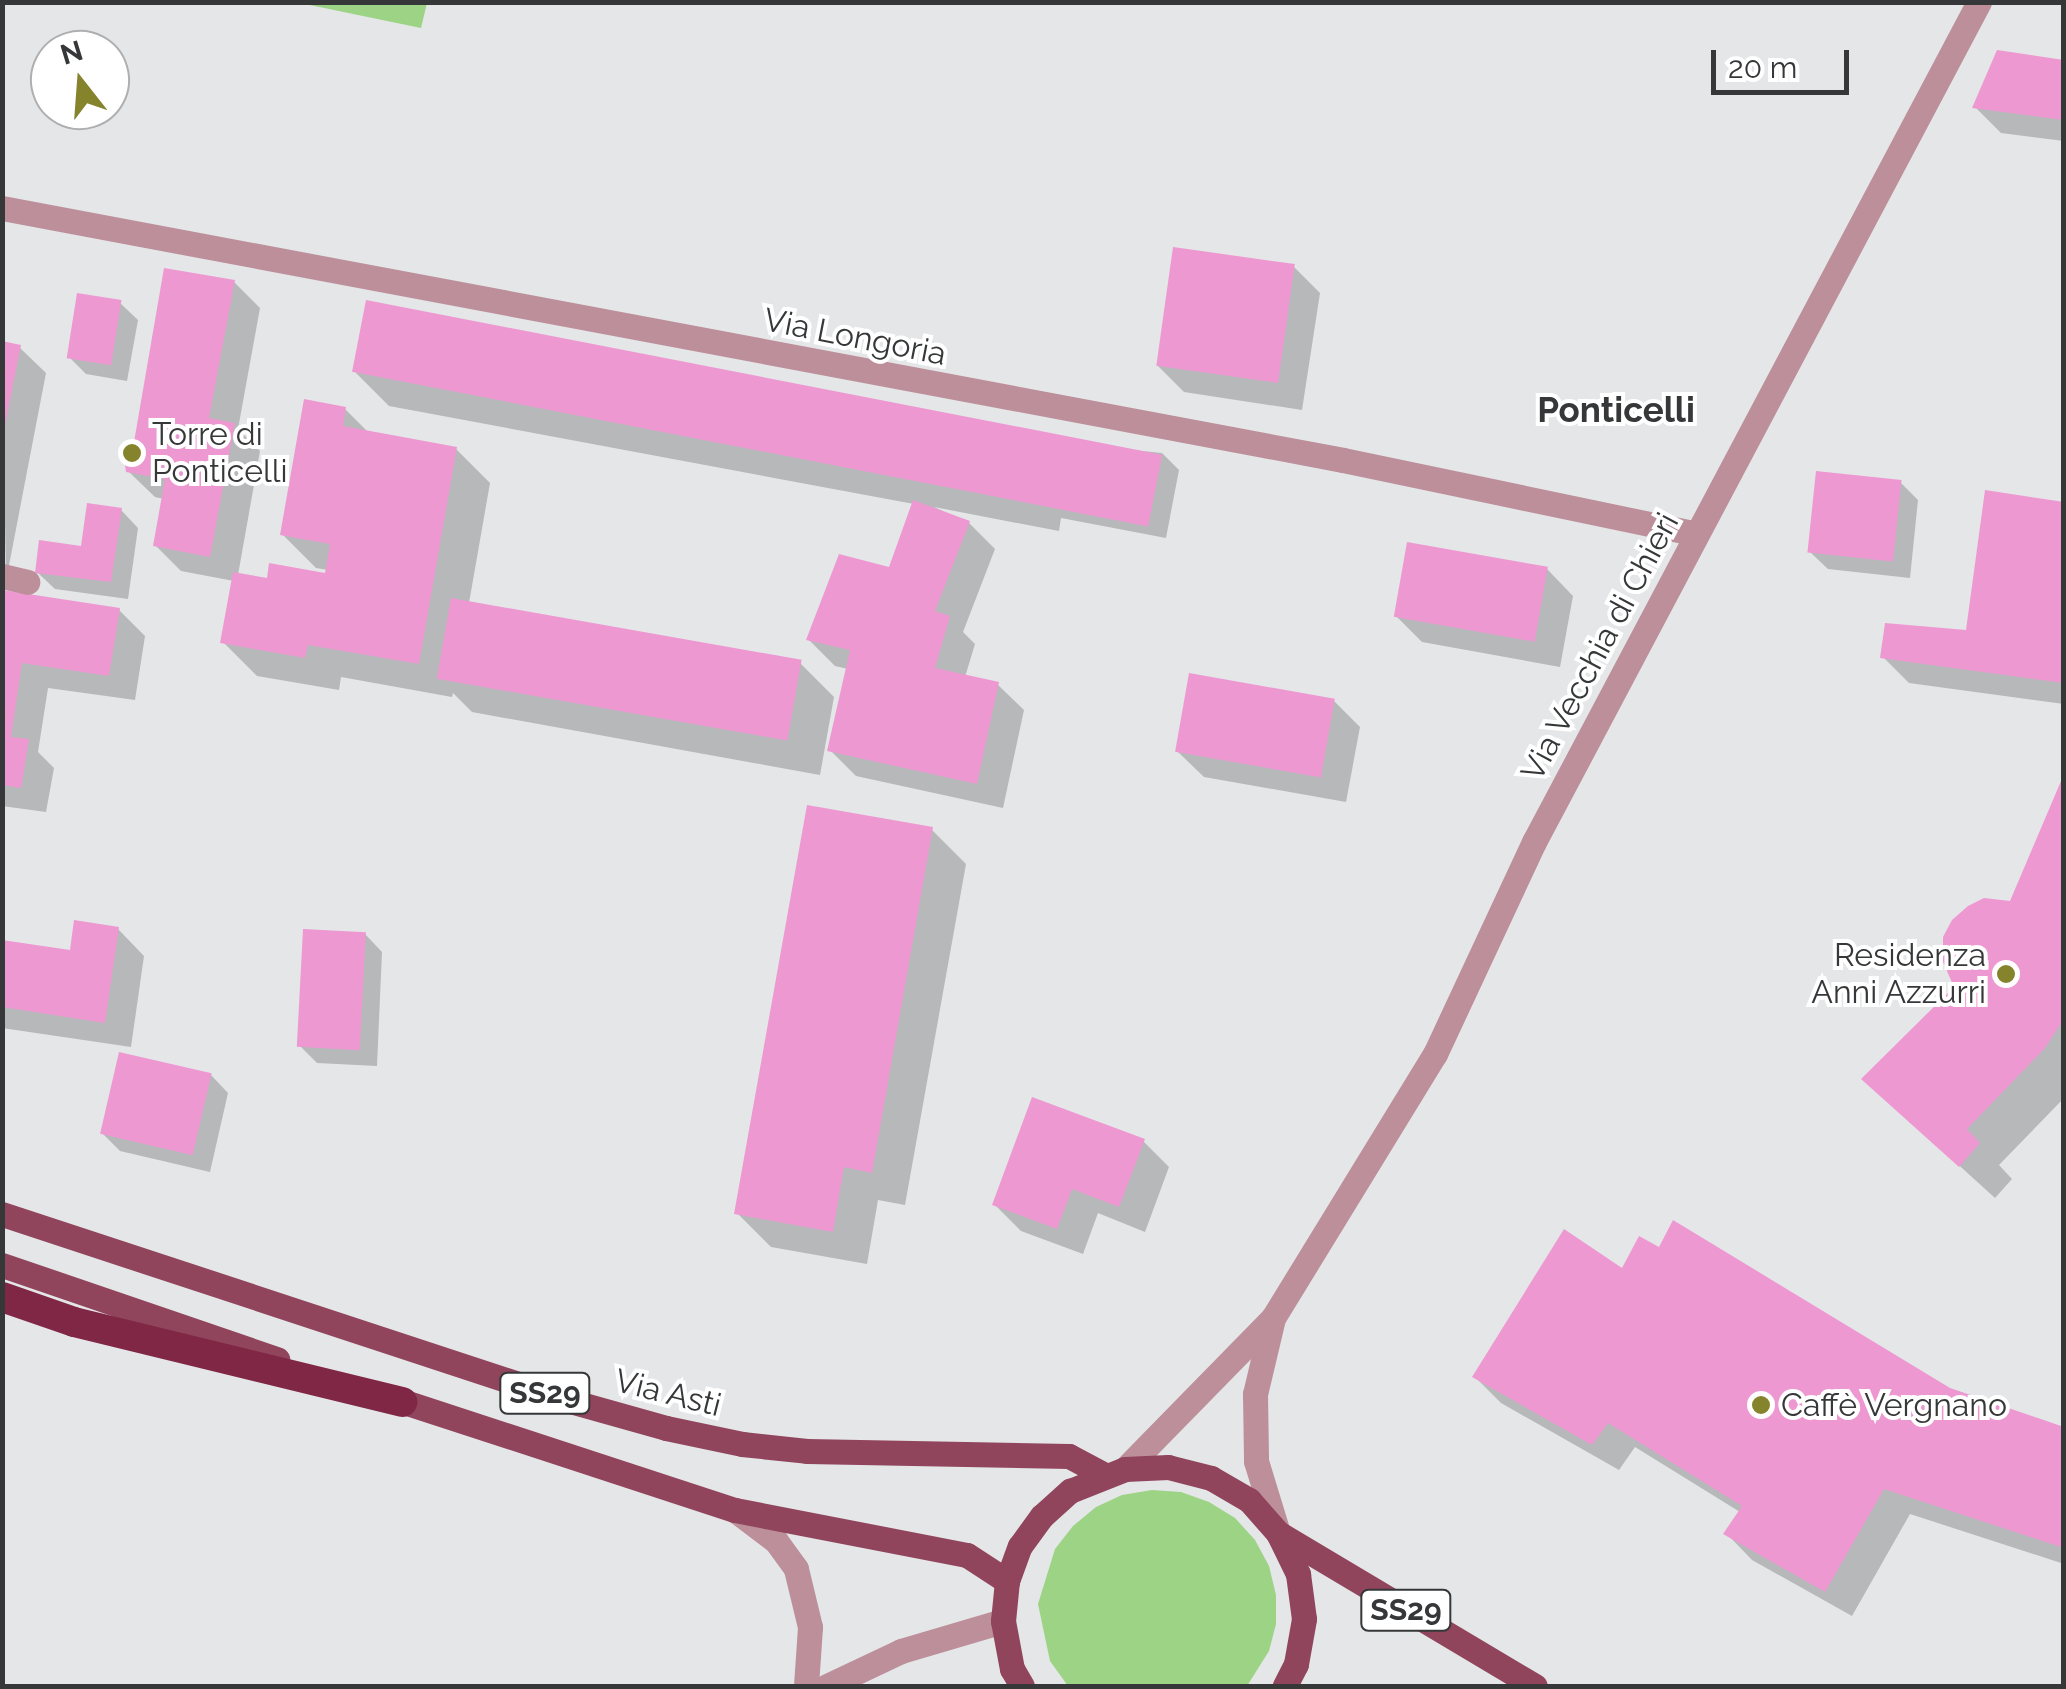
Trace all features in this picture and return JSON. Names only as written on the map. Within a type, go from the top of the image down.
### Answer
[{"type":"highway","points":[[2,1298],[74,1322],[402,1402]]},
{"type":"main road","name":"Via Asti","points":[[2,1214],[570,1401],[666,1428],[742,1444],[807,1451],[1069,1456],[1114,1472]]},
{"type":"main road","name":"SS29","points":[[2,1265],[402,1402],[735,1510],[968,1555],[1007,1581]]},
{"type":"main road","points":[[1022,1686],[1012,1668],[1003,1622],[1007,1581],[1020,1546],[1042,1516],[1070,1492],[1114,1472],[1168,1467],[1211,1478],[1249,1500],[1278,1532],[1298,1574],[1304,1619],[1296,1664],[1284,1686]]},
{"type":"main road","name":"SS29","points":[[1278,1532],[1535,1686]]},
{"type":"street","name":"Via Vecchia di Chieri","points":[[1114,1472],[1274,1318],[1436,1054],[1534,842],[1979,2]]},
{"type":"street","name":"Via Longoria","points":[[2,208],[1343,460],[1696,534]]},
{"type":"street","name":"Via Vecchia di Chieri","points":[[1274,1318],[1255,1394],[1256,1461],[1278,1532]]},
{"type":"street","points":[[735,1510],[776,1541],[796,1569],[810,1627],[806,1686]]},
{"type":"street","points":[[828,1686],[901,1651],[1003,1622]]},
{"type":"green space","points":[[300,3],[427,3],[421,28]]},
{"type":"green space","points":[[1152,1490],[1181,1492],[1209,1502],[1235,1518],[1255,1540],[1269,1566],[1276,1595],[1276,1624],[1269,1651],[1247,1686],[1068,1686],[1050,1661],[1038,1604],[1055,1549],[1073,1526],[1096,1507],[1122,1495]]},
{"type":"building","points":[[1997,50],[2064,60],[2064,120],[1972,108]]},
{"type":"building","points":[[1173,247],[1295,264],[1278,383],[1156,366]]},
{"type":"building","points":[[164,268],[235,280],[209,418],[235,423],[210,557],[153,546],[165,479],[126,472],[123,450],[134,442]]},
{"type":"building","points":[[77,293],[121,300],[111,365],[67,358]]},
{"type":"building","points":[[366,300],[1162,455],[1148,526],[352,372]]},
{"type":"building","points":[[2,341],[21,345],[4,430],[2,430]]},
{"type":"building","points":[[304,399],[346,407],[343,426],[457,447],[419,664],[308,645],[305,658],[220,643],[233,572],[267,578],[269,563],[325,573],[330,544],[280,535]]},
{"type":"building","points":[[1816,471],[1902,480],[1893,562],[1807,553]]},
{"type":"building","points":[[1985,490],[2064,502],[2064,683],[1880,658],[1885,623],[1966,630]]},
{"type":"building","points":[[913,500],[970,521],[935,611],[950,616],[935,668],[999,682],[977,784],[827,751],[850,650],[806,640],[839,554],[889,567]]},
{"type":"building","points":[[87,503],[122,508],[111,582],[35,573],[39,540],[81,546]]},
{"type":"building","points":[[1407,542],[1548,567],[1535,642],[1394,617]]},
{"type":"building","points":[[2,590],[120,608],[109,676],[22,663],[11,737],[29,739],[21,788],[2,785]]},
{"type":"building","points":[[451,598],[802,660],[787,741],[437,679]]},
{"type":"building","points":[[1189,673],[1335,699],[1321,777],[1175,752]]},
{"type":"building","name":"Residenza Anni Azzurri","points":[[2064,774],[2064,1019],[2045,1048],[1967,1129],[1980,1143],[1959,1167],[1861,1079],[1954,987],[1943,962],[1943,937],[1952,920],[1968,906],[1984,898],[2010,901]]},
{"type":"building","points":[[807,805],[933,827],[872,1173],[844,1167],[833,1232],[734,1214]]},
{"type":"building","points":[[74,920],[119,927],[105,1023],[2,1007],[2,940],[70,950]]},
{"type":"building","points":[[303,929],[366,932],[360,1050],[297,1047]]},
{"type":"building","points":[[119,1052],[212,1073],[193,1155],[100,1134]]},
{"type":"building","points":[[1032,1097],[1145,1139],[1119,1207],[1072,1189],[1057,1229],[992,1205]]},
{"type":"building","name":"Caffè Vergnano","points":[[1673,1220],[1950,1388],[2064,1427],[2064,1548],[1884,1489],[1825,1592],[1723,1534],[1742,1506],[1608,1423],[1592,1445],[1472,1377],[1564,1229],[1622,1268],[1639,1236],[1659,1247]]},
{"type":"place","name":"Torre di Ponticelli","points":[[132,453]]},
{"type":"place","name":"Residenza Anni Azzurri","points":[[2006,974]]},
{"type":"place","name":"Caffè Vergnano","points":[[1761,1405]]},
{"type":"district","name":"Ponticelli","points":[[1616,410]]}]
